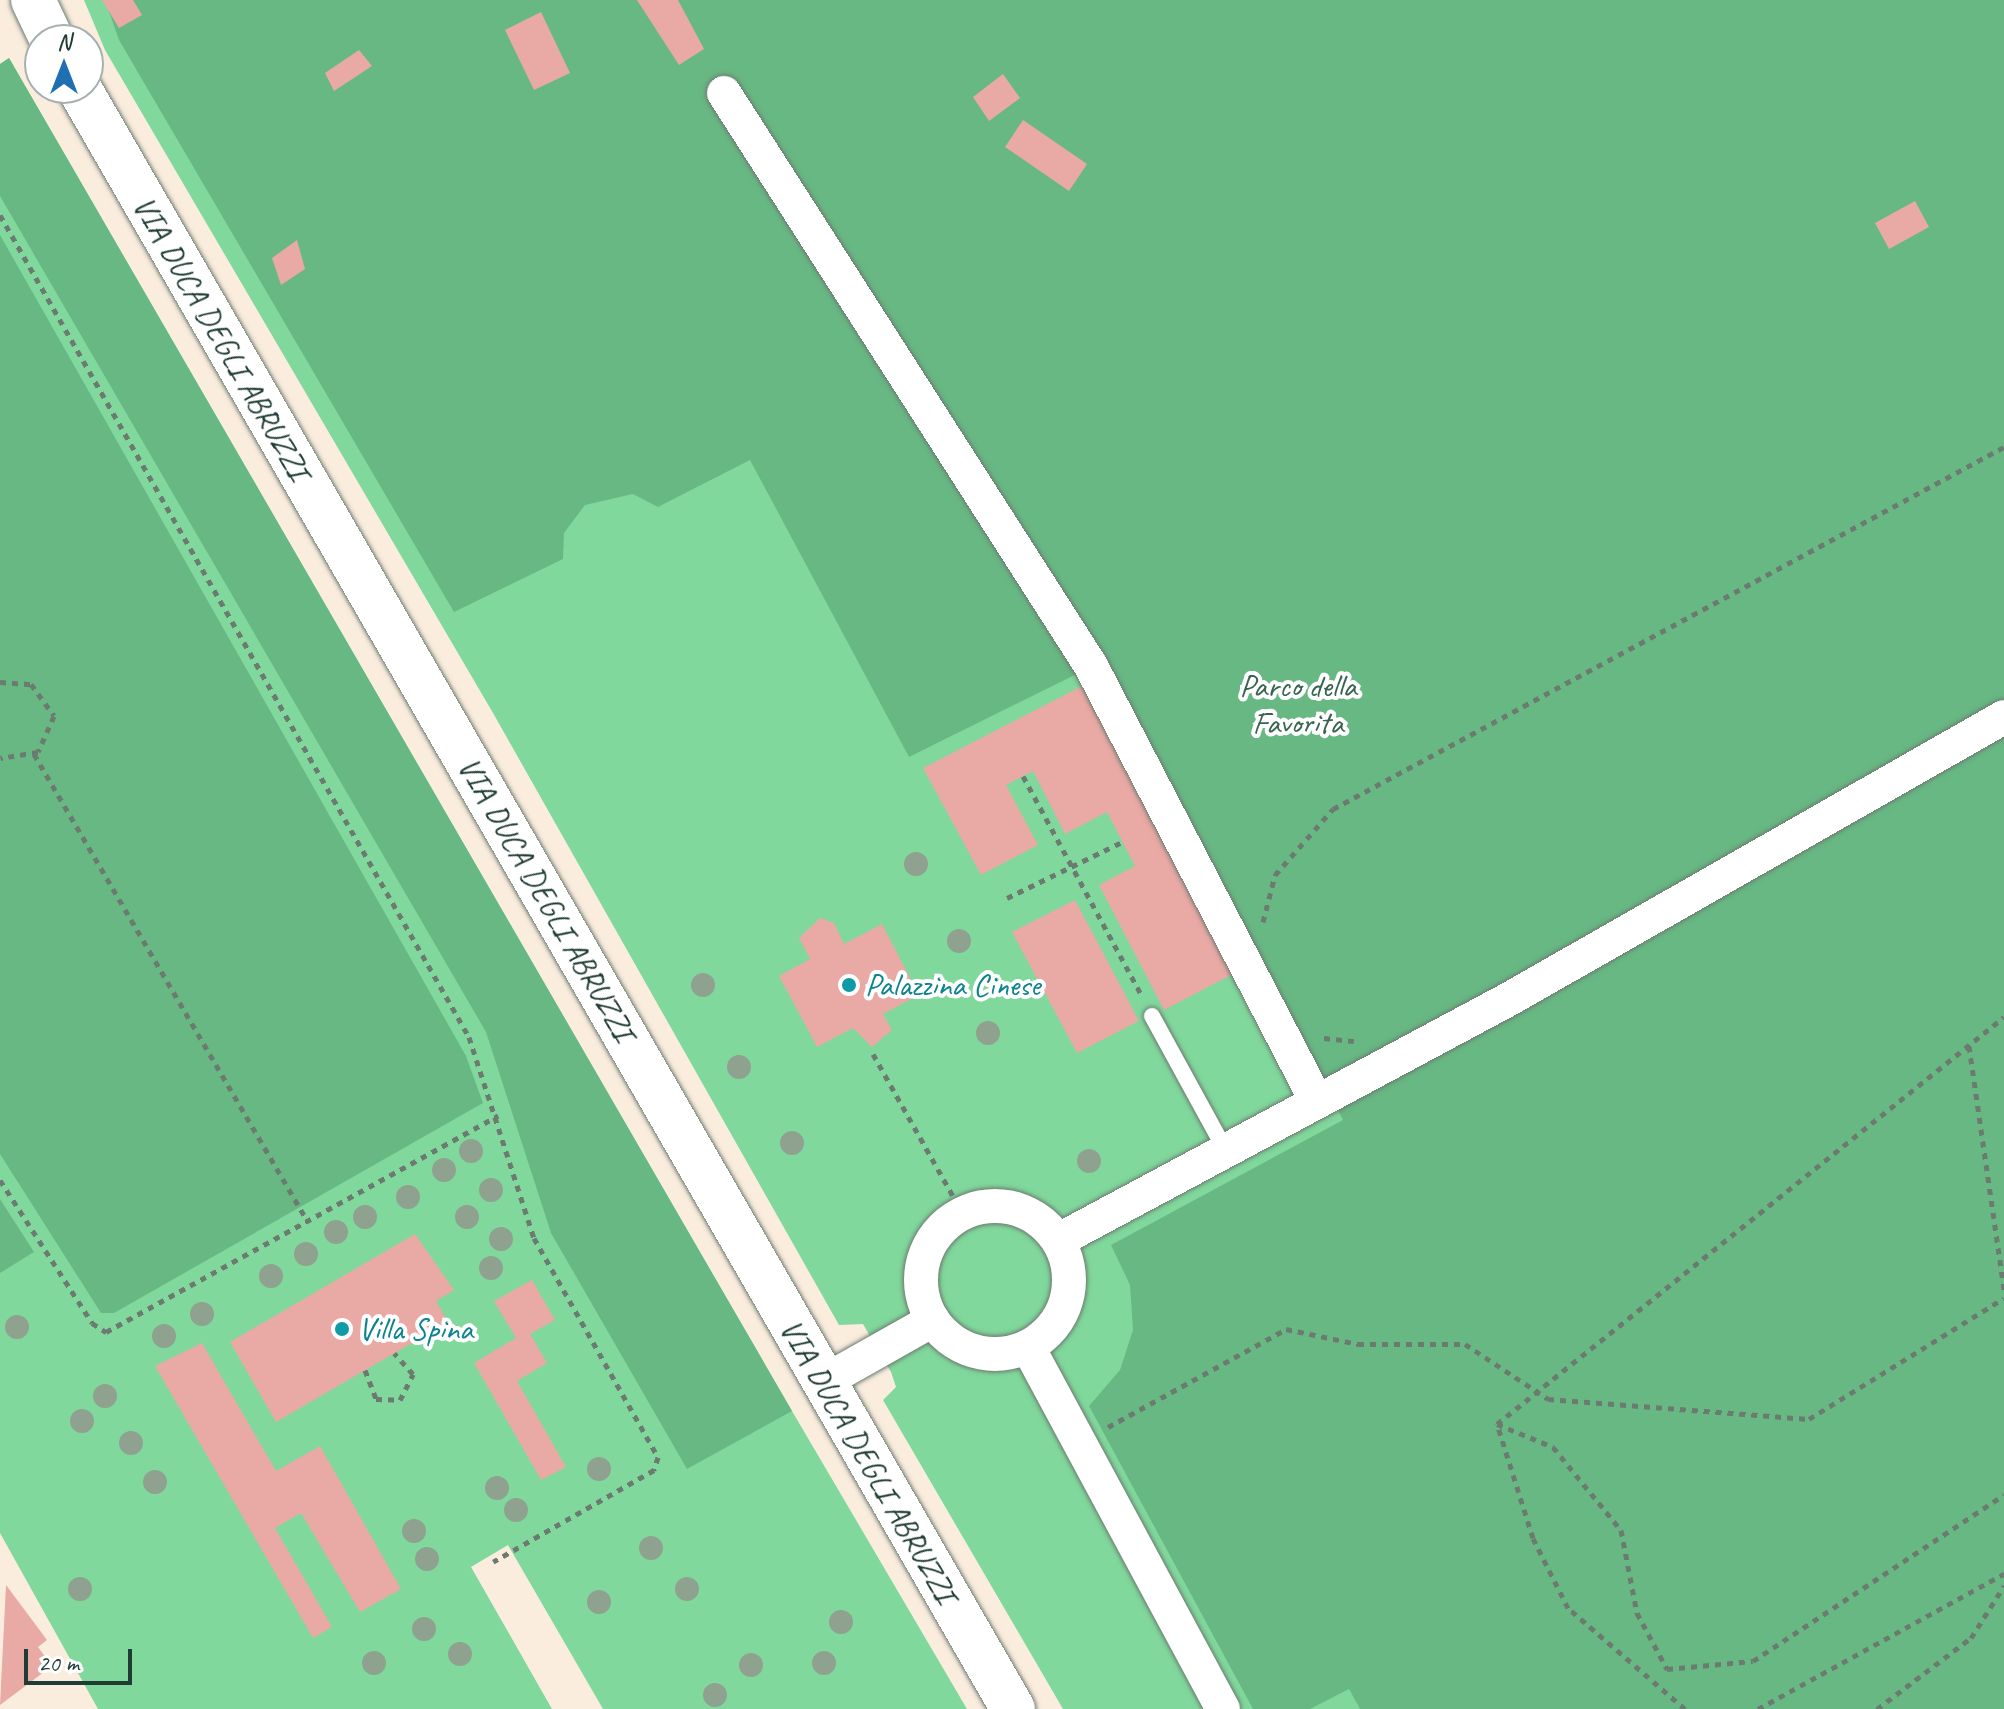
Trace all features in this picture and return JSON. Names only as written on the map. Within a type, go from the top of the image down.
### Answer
[{"type":"street","points":[[33,0],[44,24]]},
{"type":"street","points":[[724,93],[1091,666],[1317,1102]]},
{"type":"street","name":"VIA DUCA DEGLI ABRUZZI","points":[[88,104],[1013,1709]]},
{"type":"street","points":[[1059,1240],[1317,1102],[2004,717]]},
{"type":"street","points":[[984,1206],[1026,1212],[1059,1240],[1068,1264],[1066,1301],[1048,1332],[1028,1347],[985,1354],[965,1348],[933,1320],[924,1301],[923,1259],[931,1240],[962,1212],[984,1206]]},
{"type":"street","points":[[823,1382],[933,1320]]},
{"type":"street","points":[[1028,1347],[1223,1709]]},
{"type":"lane","points":[[1152,1016],[1226,1151]]},
{"type":"path","points":[[0,215],[469,1037],[498,1116],[534,1238],[658,1457],[654,1470],[493,1562]]},
{"type":"path","points":[[1262,928],[1275,875],[1333,809],[2004,447]]},
{"type":"path","points":[[0,682],[31,684],[50,703],[53,730],[34,754],[0,758]]},
{"type":"path","points":[[34,754],[308,1222]]},
{"type":"path","points":[[1023,776],[1152,1016]]},
{"type":"path","points":[[1007,898],[1122,842]]},
{"type":"path","points":[[1497,1424],[2004,1017]]},
{"type":"path","points":[[1308,1037],[1361,1041]]},
{"type":"path","points":[[1969,1045],[2004,1290]]},
{"type":"path","points":[[873,1054],[962,1212]]},
{"type":"path","points":[[0,1180],[92,1323],[106,1332],[498,1116]]},
{"type":"path","points":[[1078,1443],[1286,1329],[1358,1344],[1465,1344],[1548,1399],[1809,1419],[2004,1298]]},
{"type":"path","points":[[365,1370],[376,1399],[400,1400],[412,1368],[394,1353]]},
{"type":"path","points":[[1497,1424],[1553,1447],[1621,1530],[1637,1613],[1667,1669],[1753,1661],[2004,1495]]},
{"type":"path","points":[[1497,1424],[1533,1538],[1568,1608],[1685,1709]]},
{"type":"path","points":[[1758,1709],[2004,1574]]},
{"type":"path","points":[[1877,1709],[1971,1638],[2004,1586]]},
{"type":"green space","name":"Parco della Favorita","points":[[84,0],[2004,0],[2004,1709],[1063,1709],[883,1400],[896,1387],[891,1372],[863,1324],[839,1325],[493,713],[105,50],[104,24],[94,24]]},
{"type":"green space","name":"Parco della Favorita","points":[[105,0],[2004,0],[2004,1709],[1360,1709],[1349,1689],[1310,1709],[1253,1709],[1089,1406],[1120,1370],[1133,1330],[1130,1285],[1111,1245],[1343,1120],[1105,660],[909,757],[750,460],[658,507],[633,494],[585,505],[564,533],[563,559],[454,612],[119,40]]},
{"type":"green space","points":[[9,58],[24,84],[24,104],[36,104],[967,1709],[603,1709],[508,1545],[471,1567],[552,1709],[98,1709],[0,1533],[0,64]]},
{"type":"green space","points":[[9,58],[24,84],[24,104],[36,104],[792,1411],[687,1469],[551,1233],[486,1032],[0,196],[0,64]]},
{"type":"green space","points":[[0,235],[466,1056],[483,1103],[114,1313],[101,1313],[0,1154]]},
{"type":"green space","points":[[0,1199],[34,1252],[0,1273]]},
{"type":"building","points":[[102,0],[133,0],[142,15],[119,28]]},
{"type":"building","points":[[637,0],[678,0],[704,49],[679,65]]},
{"type":"building","points":[[541,12],[570,73],[534,90],[505,30]]},
{"type":"building","points":[[359,50],[372,66],[334,91],[325,73]]},
{"type":"building","points":[[1003,74],[1020,98],[989,121],[973,97]]},
{"type":"building","points":[[1023,120],[1087,164],[1069,191],[1005,147]]},
{"type":"building","points":[[1915,201],[1929,227],[1889,249],[1875,223]]},
{"type":"building","points":[[297,240],[305,269],[281,285],[272,258]]},
{"type":"building","points":[[1082,686],[1233,974],[1164,1010],[1099,885],[1135,866],[1107,812],[1065,834],[1033,771],[1006,785],[1038,845],[981,875],[923,768]]},
{"type":"building","points":[[1075,900],[1139,1021],[1077,1053],[1012,932]]},
{"type":"building","name":"Palazzina Cinese","points":[[820,918],[834,923],[844,944],[882,924],[919,995],[883,1014],[892,1030],[872,1047],[853,1028],[817,1047],[779,976],[810,959],[799,938]]},
{"type":"building","points":[[415,1234],[454,1290],[436,1301],[448,1322],[276,1422],[230,1342]]},
{"type":"building","points":[[532,1280],[555,1320],[530,1334],[547,1363],[517,1381],[566,1467],[541,1480],[474,1363],[516,1338],[494,1301]]},
{"type":"building","points":[[202,1343],[276,1471],[320,1446],[401,1589],[360,1612],[301,1513],[275,1528],[332,1627],[313,1638],[155,1366]]},
{"type":"building","points":[[6,1585],[47,1640],[38,1647],[52,1666],[0,1705]]},
{"type":"place","name":"Palazzina Cinese","points":[[849,985]]},
{"type":"place","name":"Villa Spina","points":[[342,1329]]}]
